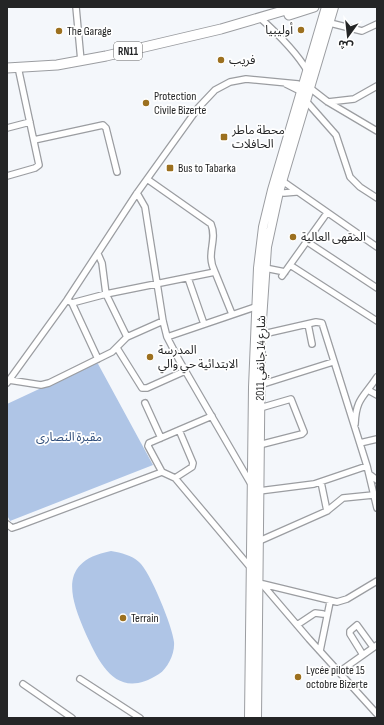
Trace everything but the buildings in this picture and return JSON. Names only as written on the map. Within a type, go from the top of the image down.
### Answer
[{"type":"main road","name":"RN11","points":[[261,19],[296,7]]},
{"type":"main road","name":"RN11","points":[[7,68],[81,62],[314,7]]},
{"type":"main road","name":"شارع 14 جانفي 2011","points":[[256,489],[260,445],[260,385],[258,335],[255,307],[262,232],[305,92],[308,71],[326,7]]},
{"type":"main road","name":"شارع 14 جانفي 2011","points":[[305,92],[312,80],[334,7]]},
{"type":"main road","name":"شارع 14 جانفي 2011","points":[[257,718],[255,542],[258,335],[275,191]]},
{"type":"main road","name":"شارع 14 جانفي 2011","points":[[249,718],[256,583],[250,567],[255,542]]},
{"type":"street","points":[[76,7],[81,62]]},
{"type":"street","points":[[261,19],[294,53],[308,71],[312,80]]},
{"type":"street","points":[[330,23],[362,31],[377,24]]},
{"type":"street","points":[[7,176],[35,168],[39,165],[18,66]]},
{"type":"street","points":[[8,382],[69,301],[137,193],[198,108],[215,90],[230,82],[246,79],[286,84],[318,96],[377,131]]},
{"type":"street","points":[[328,102],[354,99],[377,86]]},
{"type":"street","points":[[305,92],[336,135],[350,177],[360,187],[377,198]]},
{"type":"street","points":[[7,128],[30,122]]},
{"type":"street","points":[[34,140],[103,125],[106,128],[117,172]]},
{"type":"street","points":[[147,179],[211,224],[213,234],[210,261],[232,314]]},
{"type":"street","points":[[279,179],[377,247]]},
{"type":"street","points":[[275,191],[296,192]]},
{"type":"street","points":[[137,193],[145,207],[163,321],[168,337],[185,370],[256,489],[298,487],[321,482],[367,466]]},
{"type":"street","points":[[265,268],[284,274],[327,213]]},
{"type":"street","points":[[306,241],[377,288]]},
{"type":"street","points":[[98,254],[102,264],[106,294],[127,337]]},
{"type":"street","points":[[290,265],[377,321]]},
{"type":"street","points":[[69,301],[215,272]]},
{"type":"street","points":[[188,278],[204,324]]},
{"type":"street","points":[[69,301],[98,359]]},
{"type":"street","points":[[168,337],[255,307]]},
{"type":"street","points":[[8,382],[45,384],[112,352],[127,337],[163,321]]},
{"type":"street","points":[[258,335],[308,324],[322,323],[333,362],[367,466],[377,508]]},
{"type":"street","points":[[308,324],[312,344]]},
{"type":"street","points":[[117,348],[142,388],[147,388],[185,370]]},
{"type":"street","points":[[260,385],[333,362]]},
{"type":"street","points":[[355,429],[357,406],[362,396],[377,378]]},
{"type":"street","points":[[368,390],[377,395]]},
{"type":"street","points":[[260,408],[291,399],[304,432],[302,434],[260,445]]},
{"type":"street","points":[[145,403],[161,438]]},
{"type":"street","points":[[212,416],[148,445],[162,472],[175,478],[250,567]]},
{"type":"street","points":[[175,478],[192,467],[194,463],[179,430]]},
{"type":"street","points":[[360,443],[377,439]]},
{"type":"street","points":[[7,524],[12,528],[18,526],[162,472]]},
{"type":"street","points":[[369,474],[377,480]]},
{"type":"street","points":[[321,482],[327,511]]},
{"type":"street","points":[[255,542],[327,511],[343,498],[373,495]]},
{"type":"street","points":[[256,583],[330,602],[342,602],[377,581]]},
{"type":"street","points":[[256,583],[297,625],[377,714]]},
{"type":"street","points":[[320,651],[330,602]]},
{"type":"street","points":[[297,625],[315,613],[323,614]]},
{"type":"street","points":[[339,672],[363,655],[375,646],[357,625],[350,631],[350,634],[363,655]]},
{"type":"street","points":[[80,679],[139,718]]},
{"type":"street","points":[[23,684],[72,718]]},
{"type":"green space","name":"مقبرة النصارى","points":[[97,362],[153,465],[10,521],[7,515],[7,404]]},
{"type":"green space","points":[[111,551],[130,556],[144,567],[155,588],[173,635],[174,646],[168,664],[159,674],[144,681],[132,683],[121,681],[112,676],[97,656],[85,632],[75,605],[72,593],[72,581],[76,571],[83,563],[94,556]]},
{"type":"place","name":"أوليبيا","points":[[301,30]]},
{"type":"place","name":"The Garage","points":[[59,31]]},
{"type":"place","name":"فريب","points":[[221,60]]},
{"type":"place","name":"Protection Civile Bizerte","points":[[146,103]]},
{"type":"place","name":"محطة ماطر الحافلات","points":[[224,137]]},
{"type":"place","name":"Bus to Tabarka","points":[[170,168]]},
{"type":"place","name":"المقهى العالية","points":[[293,237]]},
{"type":"place","name":"المدرسة الابتدائية حي والي","points":[[150,357]]},
{"type":"place","name":"Terrain","points":[[123,618]]},
{"type":"place","name":"Lycée pilote 15 octobre Bizerte","points":[[298,677]]}]
